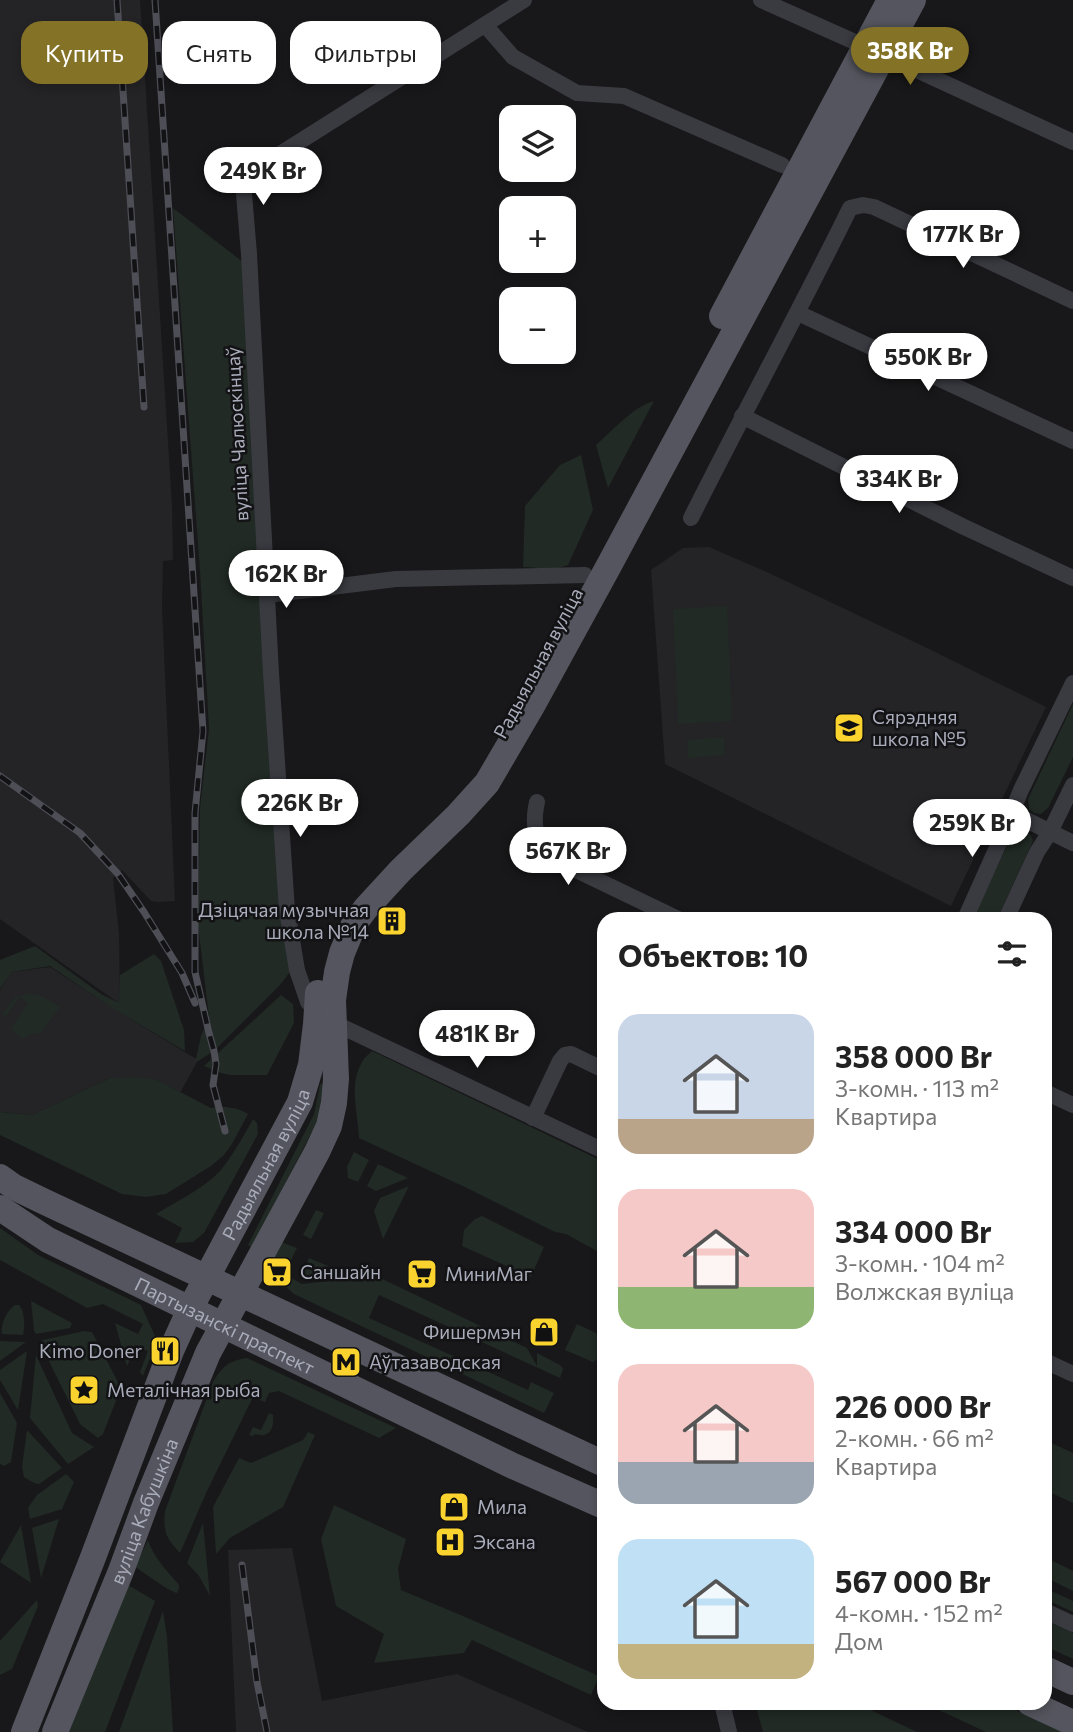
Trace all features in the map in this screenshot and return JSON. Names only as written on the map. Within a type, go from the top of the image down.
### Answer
[{"type":"main road","name":"Радыяльная вуліца","points":[[190,1309],[300,1101],[333,1000],[342,953],[354,924],[401,870],[487,783],[532,706],[606,571],[875,51],[890,0]]},
{"type":"main road","name":"Радыяльная вуліца","points":[[239,1294],[329,1126],[336,1079],[319,972],[329,936],[337,919],[348,904],[474,774],[497,740],[585,575],[875,51],[913,0]]},
{"type":"main road","name":"Партызанскі праспект","points":[[0,1177],[14,1187],[206,1279],[597,1461]]},
{"type":"main road","name":"Партызанскі праспект","points":[[0,1208],[48,1240],[513,1466],[597,1503]]},
{"type":"main road","name":"вуліца Кабушкіна","points":[[55,1732],[208,1353],[239,1294]]},
{"type":"main road","name":"вуліца Кабушкіна","points":[[24,1732],[171,1351],[190,1309]]},
{"type":"main road","points":[[1052,1672],[1073,1682]]},
{"type":"main road","points":[[1045,1710],[1073,1723]]},
{"type":"street","name":"вуліца Чалюскінцаў","points":[[325,1018],[308,1002],[297,970],[287,910],[245,181],[253,171],[524,0]]},
{"type":"street","points":[[761,0],[1073,142]]},
{"type":"street","points":[[485,25],[513,57],[577,93],[624,96],[782,165]]},
{"type":"street","points":[[691,518],[850,208],[863,205],[874,207],[1073,301]]},
{"type":"street","points":[[798,313],[1073,441]]},
{"type":"street","points":[[742,416],[1073,578]]},
{"type":"street","points":[[267,595],[396,579],[585,575]]},
{"type":"street","points":[[967,912],[1021,790],[1073,683]]},
{"type":"street","points":[[1009,912],[1073,785]]},
{"type":"street","points":[[537,802],[534,830],[544,847],[570,867],[663,912]]},
{"type":"street","points":[[1012,813],[1073,843]]},
{"type":"street","points":[[325,1018],[597,1148]]},
{"type":"street","points":[[533,1118],[565,1055],[571,1054],[597,1066]]},
{"type":"street","points":[[1052,1095],[1073,1105]]},
{"type":"street","points":[[1052,1364],[1073,1374]]},
{"type":"street","points":[[1052,1614],[1073,1623]]},
{"type":"street","points":[[724,1710],[729,1732]]},
{"type":"shaded area","points":[[0,0],[140,0],[141,21],[21,21],[21,84],[145,84],[172,505],[173,560],[163,561],[162,607],[175,901],[151,901],[122,870],[113,878],[119,934],[120,1004],[0,919]]},
{"type":"shaded area","points":[[173,208],[243,262],[293,968],[280,985],[214,1051],[195,1063],[201,1036],[209,1017],[198,925],[200,808],[209,729]]},
{"type":"shaded area","points":[[654,401],[608,488],[596,445],[631,413]]},
{"type":"shaded area","points":[[581,455],[593,510],[568,565],[555,569],[523,567],[525,506],[560,465]]},
{"type":"shaded area","name":"Сярэдняя школа №5","points":[[709,547],[925,647],[1046,707],[951,906],[665,764],[651,570],[683,548]]},
{"type":"shaded area","points":[[727,606],[732,721],[678,724],[673,609]]},
{"type":"shaded area","points":[[1073,704],[1073,757],[1048,808],[1041,814],[1034,813],[1029,809],[1028,799]]},
{"type":"shaded area","points":[[724,737],[725,755],[688,758],[687,740]]},
{"type":"shaded area","points":[[1020,829],[1025,831],[1033,841],[1000,912],[975,912],[1013,833]]},
{"type":"shaded area","points":[[35,946],[101,994],[119,1003],[120,975],[154,954],[161,961],[184,1030],[185,1051],[112,1008],[50,966],[12,972],[0,989],[0,960]]},
{"type":"shaded area","points":[[50,967],[198,1060],[180,1093],[155,1079],[110,1078],[32,1115],[0,1112],[0,990],[12,972]]},
{"type":"shaded area","points":[[29,994],[41,996],[60,1007],[41,1033],[22,1039],[11,1029],[28,1003],[20,997],[5,1017],[2,1014],[16,997]]},
{"type":"shaded area","points":[[281,995],[293,1004],[294,1023],[267,1075],[231,1075],[204,1066]]},
{"type":"shaded area","points":[[372,1051],[597,1159],[597,1251],[566,1234],[555,1232],[359,1138],[355,1081],[362,1062]]},
{"type":"shaded area","points":[[110,1078],[155,1079],[211,1108],[230,1108],[248,1114],[224,1155],[166,1194],[145,1197],[122,1194],[0,1135],[0,1112],[32,1115]]},
{"type":"shaded area","points":[[320,1084],[325,1085],[320,1116],[252,1248],[248,1245],[314,1114]]},
{"type":"shaded area","points":[[253,1119],[257,1123],[258,1134],[204,1233],[193,1242],[175,1243],[182,1228],[156,1214],[198,1189],[220,1171]]},
{"type":"shaded area","points":[[354,1152],[369,1160],[358,1182],[348,1178],[347,1167]]},
{"type":"shaded area","points":[[378,1164],[408,1178],[376,1191],[367,1186]]},
{"type":"shaded area","points":[[409,1186],[383,1239],[374,1211],[380,1198]]},
{"type":"shaded area","points":[[316,1210],[324,1213],[311,1239],[303,1235]]},
{"type":"shaded area","points":[[482,1216],[544,1247],[531,1277],[462,1246],[464,1230]]},
{"type":"shaded area","points":[[0,1228],[38,1255],[141,1305],[155,1336],[143,1376],[140,1372],[148,1351],[136,1346],[127,1366],[115,1323],[138,1334],[143,1324],[103,1304],[87,1308],[0,1260]]},
{"type":"shaded area","points":[[279,1241],[297,1248],[284,1274],[302,1284],[376,1276],[527,1348],[537,1366],[537,1353],[560,1365],[563,1369],[560,1378],[379,1295],[369,1318],[528,1390],[531,1382],[554,1393],[544,1413],[294,1294],[283,1283],[276,1269],[275,1256]]},
{"type":"shaded area","points":[[309,1258],[328,1266],[323,1276],[301,1278]]},
{"type":"shaded area","points":[[31,1301],[72,1323],[70,1328],[36,1334]]},
{"type":"shaded area","points":[[15,1305],[19,1305],[22,1311],[23,1335],[2,1334],[5,1318]]},
{"type":"shaded area","points":[[577,1324],[597,1334],[597,1359],[593,1362],[565,1350]]},
{"type":"shaded area","points":[[84,1331],[92,1332],[121,1388],[103,1434],[98,1438],[80,1424],[40,1343],[43,1340]]},
{"type":"shaded area","points":[[0,1341],[26,1342],[0,1361]]},
{"type":"shaded area","points":[[27,1351],[18,1410],[0,1380],[0,1370]]},
{"type":"shaded area","points":[[36,1355],[72,1433],[94,1447],[68,1464],[30,1418]]},
{"type":"shaded area","points":[[247,1358],[396,1428],[379,1438],[279,1391],[269,1393],[265,1402],[253,1397],[180,1553],[167,1534],[165,1511],[213,1382],[227,1365]]},
{"type":"shaded area","points":[[0,1393],[17,1423],[11,1462],[4,1466],[0,1464]]},
{"type":"shaded area","points":[[269,1413],[273,1415],[270,1431],[265,1435],[249,1435],[253,1427],[261,1430]]},
{"type":"shaded area","points":[[27,1430],[62,1468],[39,1484],[24,1477],[22,1467]]},
{"type":"shaded area","points":[[308,1432],[315,1435],[283,1507],[230,1538],[216,1554],[213,1507],[239,1458],[251,1463],[303,1440]]},
{"type":"shaded area","points":[[1052,1443],[1073,1453],[1073,1503],[1052,1493]]},
{"type":"shaded area","points":[[66,1474],[74,1482],[62,1509],[30,1519],[28,1508],[37,1495]]},
{"type":"shaded area","points":[[334,1505],[406,1539],[398,1569],[401,1590],[597,1675],[591,1695],[472,1640],[464,1653],[374,1663],[384,1634],[336,1606],[321,1539]]},
{"type":"shaded area","points":[[59,1519],[41,1578],[32,1528]]},
{"type":"shaded area","points":[[203,1523],[210,1596],[199,1576],[187,1563]]},
{"type":"shaded area","points":[[21,1525],[31,1583],[0,1562]]},
{"type":"shaded area","points":[[148,1540],[157,1558],[179,1585],[177,1593],[135,1567]]},
{"type":"shaded area","points":[[292,1548],[322,1701],[457,1674],[588,1732],[236,1732],[228,1550]]},
{"type":"shaded area","points":[[1052,1560],[1073,1571],[1073,1591],[1052,1580]]},
{"type":"shaded area","points":[[128,1585],[155,1601],[105,1732],[68,1732]]},
{"type":"shaded area","points":[[1052,1591],[1073,1601],[1073,1612],[1052,1602]]},
{"type":"shaded area","points":[[37,1600],[38,1606],[12,1669],[0,1675],[0,1641]]},
{"type":"shaded area","points":[[163,1611],[173,1732],[119,1732]]},
{"type":"shaded area","points":[[1052,1623],[1073,1633],[1073,1659],[1052,1649]]},
{"type":"shaded area","points":[[757,1710],[871,1710],[917,1732],[763,1732]]},
{"type":"shaded area","points":[[939,1710],[1016,1710],[1062,1732],[986,1732]]},
{"type":"railway","points":[[117,0],[144,407]]},
{"type":"railway","points":[[155,0],[203,731],[195,813],[195,972],[214,1051],[216,1064],[213,1085],[225,1131]]},
{"type":"railway","points":[[0,776],[80,833],[118,874],[182,973],[195,1003]]},
{"type":"railway","points":[[242,1565],[257,1682],[267,1732]]},
{"type":"place","name":"Сярэдняя школа №5","points":[[849,728]]},
{"type":"place","name":"Дзіцячая музычная школа №14","points":[[392,921]]},
{"type":"place","name":"Саншайн","points":[[277,1272]]},
{"type":"place","name":"МиниМаг","points":[[422,1274]]},
{"type":"place","name":"Фишермэн","points":[[544,1332]]},
{"type":"place","name":"Kimo Doner","points":[[165,1351]]},
{"type":"place","name":"Аўтазаводская","points":[[346,1362]]},
{"type":"place","name":"Металічная рыба","points":[[84,1390]]},
{"type":"place","name":"Мила","points":[[454,1507]]},
{"type":"place","name":"Эксана","points":[[450,1542]]}]
